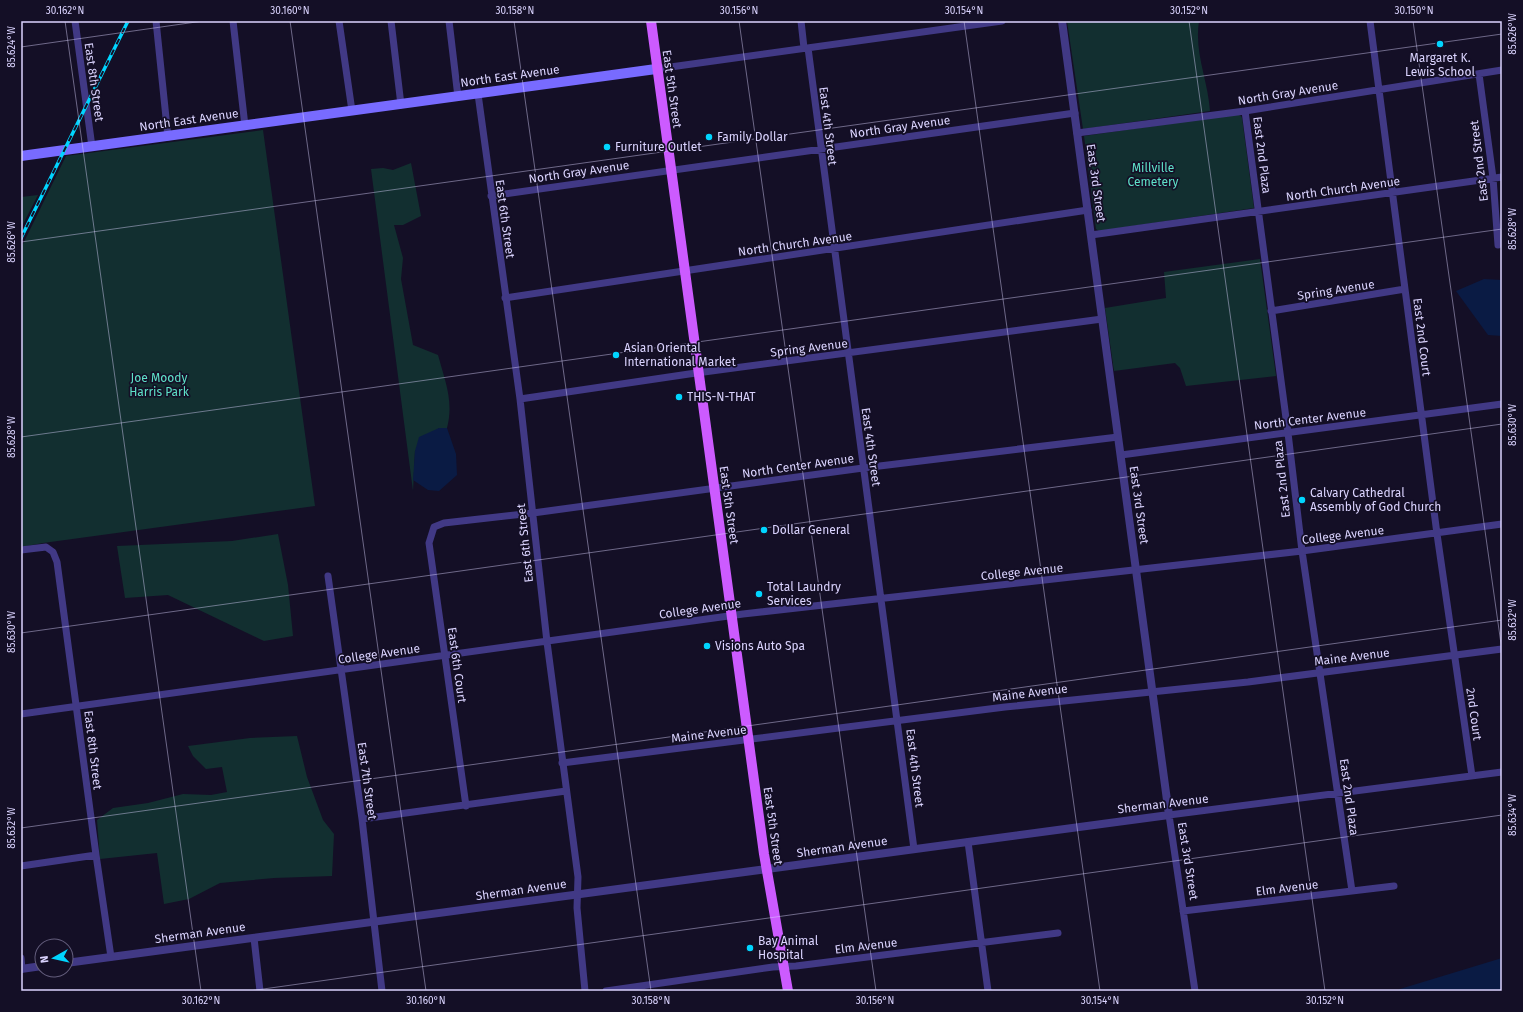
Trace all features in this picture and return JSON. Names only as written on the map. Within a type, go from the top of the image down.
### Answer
[{"type":"main road","name":"East 5th Street","points":[[651,21],[656,69],[766,869],[788,991]]},
{"type":"main road","name":"North East Avenue","points":[[21,156],[656,69]]},
{"type":"street","name":"East 8th Street","points":[[75,21],[92,147]]},
{"type":"street","points":[[156,21],[168,137]]},
{"type":"street","points":[[233,21],[245,126]]},
{"type":"street","points":[[339,21],[352,111]]},
{"type":"street","points":[[391,21],[401,104]]},
{"type":"street","points":[[449,21],[458,97]]},
{"type":"street","name":"East 4th Street","points":[[801,21],[806,48],[880,599],[898,721],[914,849]]},
{"type":"street","name":"North East Avenue","points":[[656,69],[1002,21]]},
{"type":"street","name":"East 3rd Street","points":[[1062,21],[1169,815],[1195,991]]},
{"type":"street","name":"East 2nd Court","points":[[1370,21],[1421,416],[1455,655]]},
{"type":"street","name":"North Gray Avenue","points":[[1077,133],[1245,111],[1502,70]]},
{"type":"street","name":"East 2nd Street","points":[[1479,74],[1493,178],[1498,245]]},
{"type":"street","name":"East 6th Street","points":[[478,94],[490,196],[520,400],[547,642],[578,877],[577,908],[585,991]]},
{"type":"street","name":"East 2nd Plaza","points":[[1245,111],[1288,433],[1302,551],[1352,891]]},
{"type":"street","name":"North Gray Avenue","points":[[490,196],[1074,113]]},
{"type":"street","name":"North Church Avenue","points":[[1091,234],[1502,177]]},
{"type":"street","name":"North Church Avenue","points":[[506,298],[1088,210]]},
{"type":"street","name":"Spring Avenue","points":[[1271,311],[1405,289]]},
{"type":"street","name":"Spring Avenue","points":[[520,400],[698,373],[1102,319]]},
{"type":"street","name":"North Center Avenue","points":[[1121,455],[1502,404]]},
{"type":"street","name":"North Center Avenue","points":[[434,527],[444,523],[533,513],[863,468],[1118,437]]},
{"type":"street","name":"College Avenue","points":[[21,714],[342,671],[731,616],[1302,551],[1437,534],[1502,524]]},
{"type":"street","name":"East 6th Court","points":[[434,527],[429,543],[466,806]]},
{"type":"street","name":"East 8th Street","points":[[21,550],[43,546],[49,548],[54,554],[57,562],[111,957]]},
{"type":"street","name":"East 7th Street","points":[[328,576],[362,819],[382,991]]},
{"type":"street","name":"Maine Avenue","points":[[562,764],[1005,707],[1248,682],[1502,649]]},
{"type":"street","name":"2nd Court","points":[[1455,655],[1472,776]]},
{"type":"street","name":"Sherman Avenue","points":[[74,962],[1169,815],[1502,772]]},
{"type":"street","points":[[362,819],[566,792]]},
{"type":"street","points":[[968,842],[988,991]]},
{"type":"street","points":[[21,866],[96,855]]},
{"type":"street","name":"Elm Avenue","points":[[1183,911],[1394,886]]},
{"type":"street","name":"Elm Avenue","points":[[606,991],[1058,933]]},
{"type":"street","points":[[254,938],[260,991]]},
{"type":"street","points":[[21,958],[22,969],[34,967]]},
{"type":"green space","points":[[1067,21],[1199,21],[1198,44],[1210,111],[1083,129]]},
{"type":"green space","name":"Millville Cemetery","points":[[1237,114],[1242,118],[1254,208],[1099,231],[1096,229],[1084,136]]},
{"type":"green space","name":"Joe Moody Harris Park","points":[[263,130],[315,506],[21,547],[21,248],[66,156]]},
{"type":"green space","points":[[411,163],[421,216],[403,225],[394,225],[403,258],[401,279],[413,345],[438,355],[448,391],[450,409],[447,428],[439,428],[415,451],[413,491],[371,169],[383,168],[393,170]]},
{"type":"green space","points":[[38,195],[21,228],[21,197]]},
{"type":"green space","points":[[1260,259],[1276,376],[1186,386],[1180,368],[1175,363],[1114,371],[1105,308],[1166,298],[1164,272]]},
{"type":"green space","points":[[278,534],[288,585],[293,636],[264,641],[168,595],[125,598],[117,546],[232,541]]},
{"type":"green space","points":[[297,736],[307,777],[323,820],[334,834],[332,876],[274,878],[220,883],[189,899],[164,904],[157,853],[100,859],[97,820],[113,808],[148,803],[183,794],[211,795],[227,792],[222,767],[206,769],[193,756],[188,746],[250,738]]},
{"type":"water","points":[[1484,279],[1502,280],[1502,336],[1488,335],[1456,291]]},
{"type":"water","points":[[439,428],[447,428],[456,454],[457,475],[439,491],[428,490],[413,480],[415,451],[419,437]]},
{"type":"water","points":[[1502,958],[1502,991],[1397,991],[1400,989]]},
{"type":"railway","points":[[21,238],[128,21]]},
{"type":"place","name":"Margaret K. Lewis School","points":[[1440,44]]},
{"type":"place","name":"Family Dollar","points":[[709,137]]},
{"type":"place","name":"Furniture Outlet","points":[[607,147]]},
{"type":"place","name":"Asian Oriental International Market","points":[[616,355]]},
{"type":"place","name":"THIS-N-THAT","points":[[679,397]]},
{"type":"place","name":"Calvary Cathedral Assembly of God Church","points":[[1302,500]]},
{"type":"place","name":"Dollar General","points":[[764,530]]},
{"type":"place","name":"Total Laundry Services","points":[[759,594]]},
{"type":"place","name":"Visions Auto Spa","points":[[707,646]]},
{"type":"place","name":"Bay Animal Hospital","points":[[750,948]]}]
